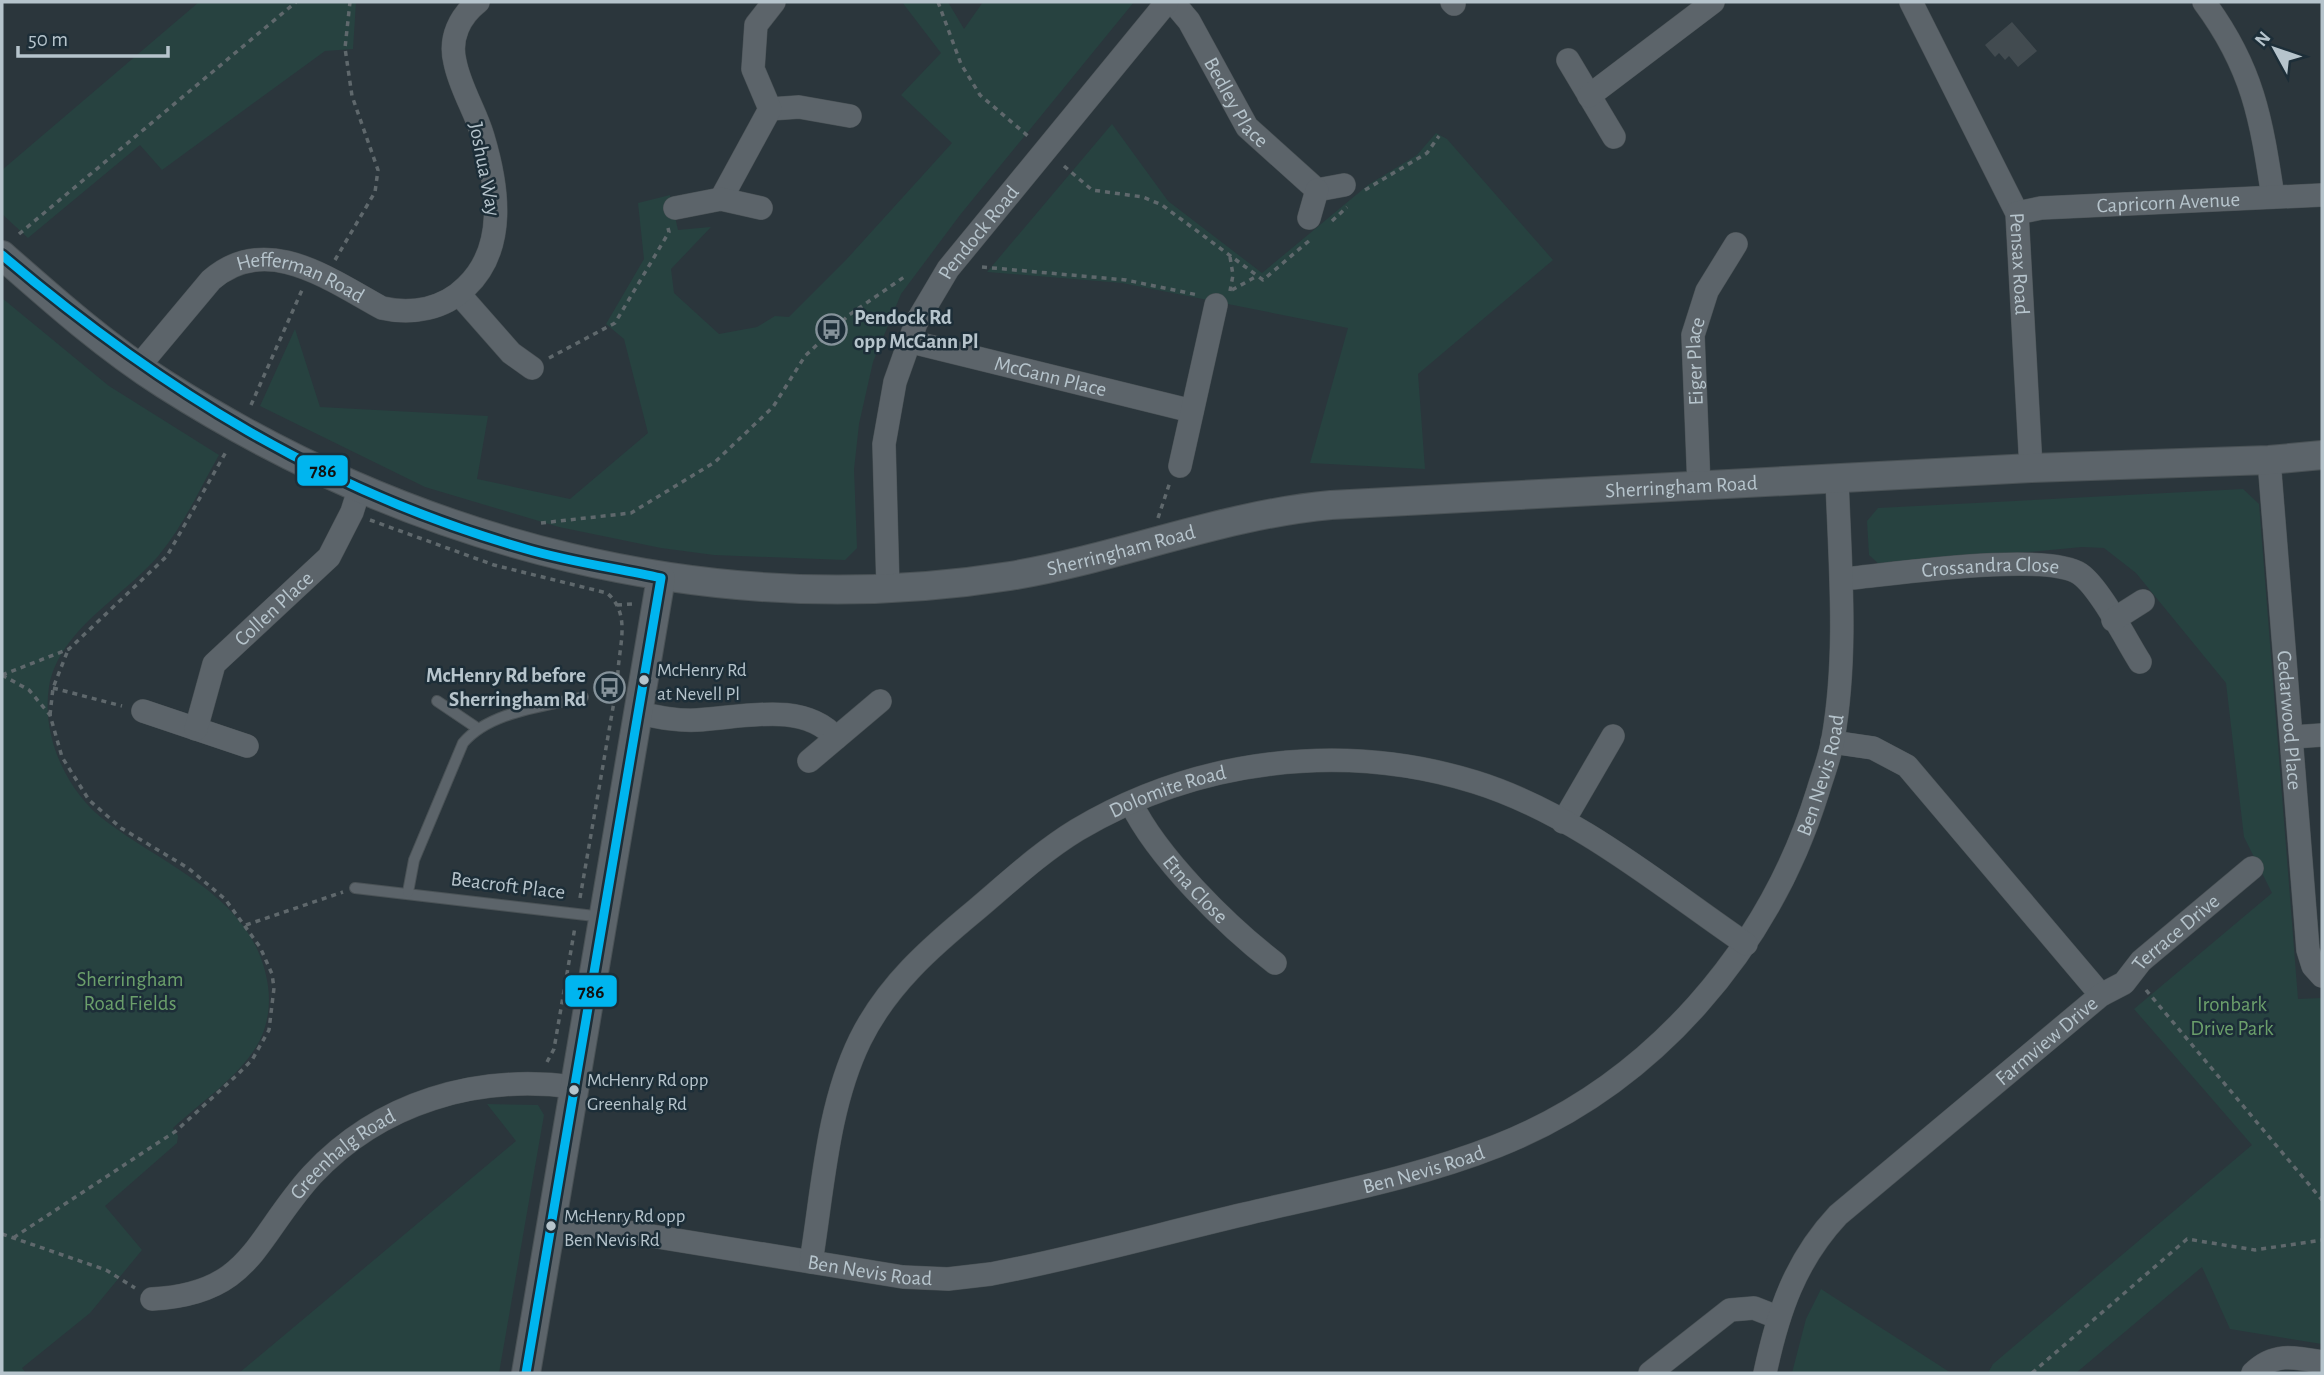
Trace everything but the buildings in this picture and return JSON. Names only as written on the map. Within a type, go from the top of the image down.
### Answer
[{"type":"street","name":"Joshua Way","points":[[459,294],[484,265],[490,253],[496,224],[483,138],[454,61],[455,35],[463,13],[478,2]]},
{"type":"street","points":[[770,109],[753,69],[756,24],[774,2]]},
{"type":"street","name":"Pendock Road","points":[[888,588],[884,444],[895,382],[908,341],[948,269],[1167,2]]},
{"type":"street","name":"Bedley Place","points":[[1173,2],[1189,21],[1247,127],[1317,190]]},
{"type":"street","points":[[1589,96],[1713,2]]},
{"type":"street","name":"Pensax Road","points":[[1911,2],[2017,214],[2031,468]]},
{"type":"street","points":[[2204,2],[2221,25],[2249,80],[2262,127],[2273,197]]},
{"type":"street","points":[[1568,60],[1614,137]]},
{"type":"street","points":[[770,109],[799,107],[850,116]]},
{"type":"street","points":[[721,199],[770,109]]},
{"type":"street","points":[[1317,226],[1317,190],[1353,192]]},
{"type":"street","name":"Capricorn Avenue","points":[[2017,214],[2042,208],[2322,195]]},
{"type":"street","points":[[675,208],[721,199],[761,208]]},
{"type":"street","name":"Sherringham Road","points":[[10,244],[49,297],[139,366],[230,423],[359,490],[449,525],[527,549],[661,578],[761,588],[888,588],[1009,576],[1074,564],[1228,521],[1306,507],[2031,468],[2269,460],[2322,455]]},
{"type":"street","name":"Eiger Place","points":[[1699,487],[1693,335],[1707,291],[1736,244]]},
{"type":"street","name":"Hefferman Road","points":[[139,366],[211,280],[235,264],[249,259],[279,259],[319,275],[382,308],[396,311],[426,309],[459,294]]},
{"type":"street","points":[[459,294],[511,353],[532,368]]},
{"type":"street","points":[[1180,466],[1222,298]]},
{"type":"street","name":"McGann Place","points":[[908,341],[1192,411]]},
{"type":"street","name":"Cedarwood Place","points":[[2269,460],[2308,950],[2314,966],[2322,976]]},
{"type":"street","name":"Ben Nevis Road","points":[[554,1220],[925,1278],[991,1274],[1392,1179],[1467,1157],[1549,1122],[1633,1066],[1711,990],[1746,944],[1782,883],[1803,837],[1832,742],[1840,679],[1842,579],[1837,479]]},
{"type":"street","name":"Collen Place","points":[[196,729],[215,664],[329,557],[352,512],[359,490]]},
{"type":"street","name":"Crossandra Close","points":[[1842,579],[2048,565],[2073,570],[2086,579],[2140,662]]},
{"type":"street","points":[[526,1373],[575,1087],[590,919],[639,713],[661,578]]},
{"type":"street","points":[[2113,620],[2143,601]]},
{"type":"street","points":[[809,761],[880,701]]},
{"type":"street","points":[[143,711],[247,746]]},
{"type":"street","points":[[639,713],[696,720],[763,714],[784,715],[817,723],[836,738]]},
{"type":"street","points":[[2292,737],[2322,735]]},
{"type":"street","points":[[1563,822],[1614,736]]},
{"type":"street","name":"Farmview Drive","points":[[1765,1373],[1777,1317],[1810,1248],[1838,1215],[2101,995],[1908,766],[1873,748],[1832,742]]},
{"type":"street","name":"Dolomite Road","points":[[811,1262],[840,1097],[860,1041],[888,995],[929,949],[1030,864],[1076,831],[1131,803],[1181,783],[1231,770],[1286,762],[1356,760],[1409,766],[1461,778],[1500,791],[1563,822],[1746,944]]},
{"type":"street","name":"Etna Close","points":[[1131,803],[1145,831],[1226,922],[1275,963]]},
{"type":"street","name":"Terrace Drive","points":[[2101,995],[2120,986],[2141,961],[2252,868]]},
{"type":"street","name":"Greenhalg Road","points":[[152,1299],[193,1296],[230,1277],[325,1162],[385,1118],[442,1094],[467,1088],[520,1081],[575,1087]]},
{"type":"street","points":[[1650,1373],[1730,1310],[1754,1308],[1777,1317]]},
{"type":"street","points":[[2253,1373],[2266,1362],[2282,1357],[2322,1362]]},
{"type":"lane","points":[[408,892],[414,860],[463,743],[477,729],[495,720],[583,697]]},
{"type":"lane","points":[[437,701],[477,729]]},
{"type":"lane","name":"Beacroft Place","points":[[355,888],[408,892],[590,919]]},
{"type":"path","points":[[10,244],[296,2]]},
{"type":"path","points":[[251,405],[304,284],[334,263],[375,192],[378,170],[352,96],[347,60],[350,2]]},
{"type":"path","points":[[938,2],[961,64],[980,95],[1029,137]]},
{"type":"path","points":[[1064,166],[1093,190],[1143,197],[1162,205],[1263,280],[1353,192],[1427,153],[1439,136]]},
{"type":"path","points":[[532,368],[615,323],[669,232],[665,209],[675,208]]},
{"type":"path","points":[[1222,298],[1230,255]]},
{"type":"path","points":[[982,267],[1126,279],[1222,298],[1258,276]]},
{"type":"path","points":[[527,549],[536,524],[631,513],[715,462],[773,407],[805,356],[849,314],[908,275]]},
{"type":"path","points":[[2,675],[69,649],[167,556],[227,450]]},
{"type":"path","points":[[1148,544],[1174,473],[1180,466]]},
{"type":"path","points":[[579,903],[612,705],[618,686],[617,671],[623,629],[617,605],[632,604]]},
{"type":"path","points":[[13,1238],[176,1130],[252,1060],[269,1030],[274,988],[267,961],[246,925],[206,882],[121,828],[89,800],[62,757],[50,715],[53,688],[69,649]]},
{"type":"path","points":[[2,675],[29,690],[50,715]]},
{"type":"path","points":[[53,688],[143,711]]},
{"type":"path","points":[[246,925],[355,888]]},
{"type":"path","points":[[547,1062],[554,1049],[590,919]]},
{"type":"path","points":[[2130,977],[2170,1014],[2197,1053],[2262,1124],[2322,1200]]},
{"type":"path","points":[[2,1234],[106,1270],[152,1299]]},
{"type":"path","points":[[2032,1373],[2187,1239],[2255,1250],[2322,1240]]},
{"type":"green space","points":[[199,2],[356,2],[353,49],[325,51],[162,170],[140,145],[28,238],[2,214],[2,170]]},
{"type":"green space","points":[[902,2],[948,2],[964,29],[983,2],[1134,2],[960,215],[901,294],[873,362],[859,424],[854,469],[857,548],[845,560],[714,555],[661,548],[559,527],[425,487],[260,406],[295,329],[320,407],[488,416],[477,479],[570,499],[648,433],[624,339],[606,324],[644,259],[638,203],[670,195],[678,230],[711,227],[671,269],[674,293],[719,334],[757,327],[775,316],[789,317],[845,261],[952,143],[901,95],[941,53]]},
{"type":"green space","points":[[1112,124],[1168,201],[1262,273],[1368,185],[1417,155],[1436,133],[1447,139],[1553,260],[1418,374],[1425,469],[1310,463],[1348,328],[1122,283],[987,272]]},
{"type":"green space","name":"Sherringham Road Fields","points":[[2,298],[109,386],[219,455],[184,519],[159,555],[95,615],[65,648],[55,666],[49,687],[49,725],[60,762],[80,796],[93,810],[206,889],[228,908],[246,930],[260,956],[269,994],[265,1026],[248,1059],[173,1128],[178,1136],[177,1143],[105,1206],[142,1250],[90,1313],[22,1368],[26,1373],[2,1373]]},
{"type":"green space","name":"Ironbark Drive Park","points":[[2243,489],[2259,504],[2298,999],[2322,998],[2322,1344],[2230,1329],[2202,1267],[2076,1373],[1988,1373],[1993,1364],[2252,1145],[2134,1009],[2272,893],[2244,837],[2226,683],[2136,573],[2104,548],[2082,547],[1881,566],[1869,555],[1867,521],[1878,508]]},
{"type":"green space","points":[[487,1104],[538,1105],[544,1115],[499,1373],[239,1373],[516,1141]]},
{"type":"green space","points":[[1821,1289],[1951,1373],[1792,1373],[1806,1319]]},
{"type":"transit line","name":"786","points":[[2,255],[62,304],[184,392],[248,431],[314,466],[382,498],[526,549],[661,578],[526,1373]]},
{"type":"place","name":"Pendock Rd opp McGann Pl","points":[[831,329]]},
{"type":"place","name":"McHenry Rd at Nevell Pl","points":[[644,680]]},
{"type":"place","name":"McHenry Rd before Sherringham Rd","points":[[609,687]]},
{"type":"place","name":"McHenry Rd opp Greenhalg Rd","points":[[574,1090]]},
{"type":"place","name":"McHenry Rd opp Ben Nevis Rd","points":[[551,1226]]}]
